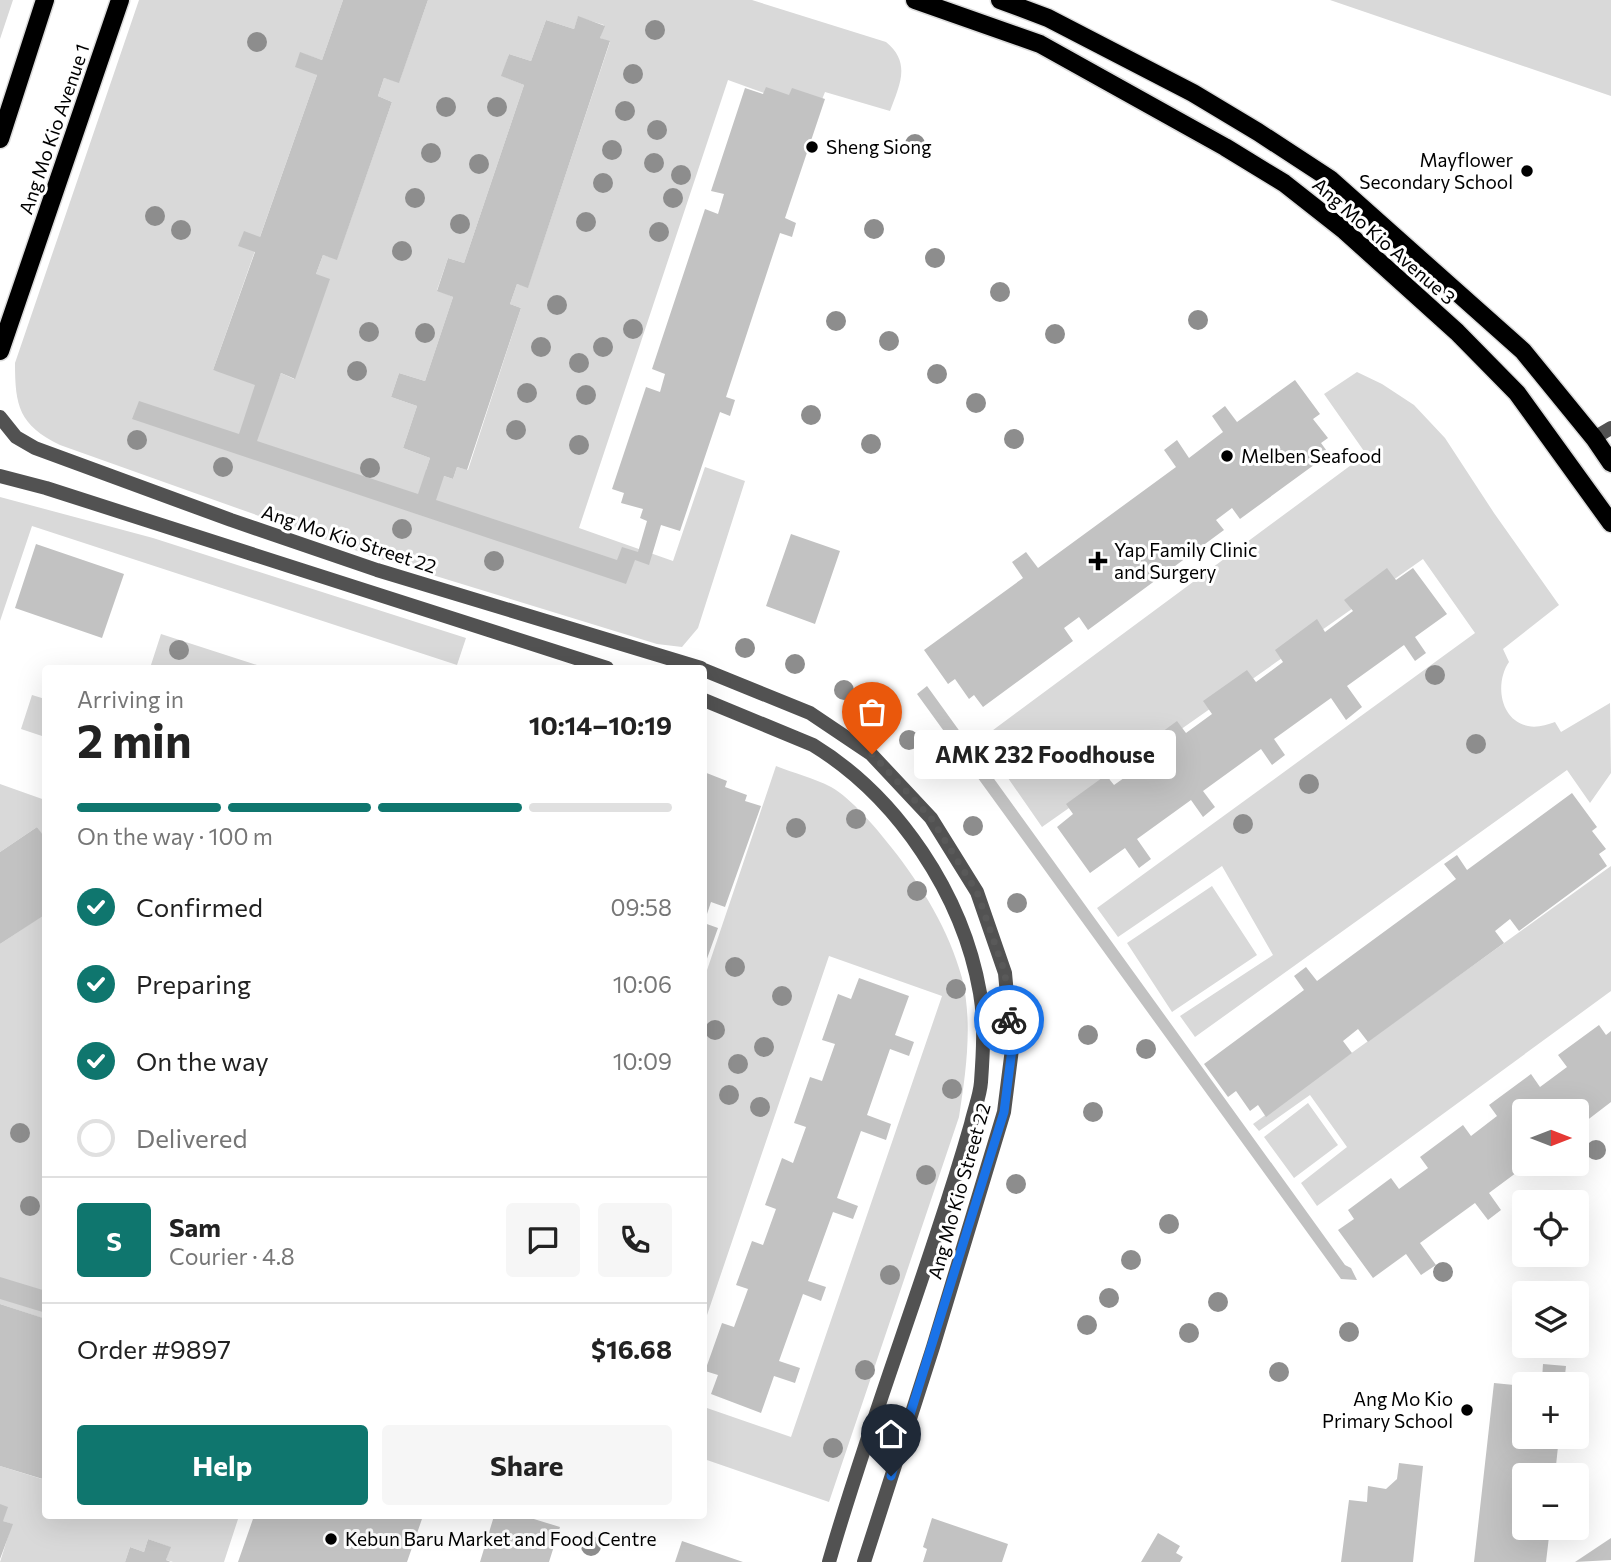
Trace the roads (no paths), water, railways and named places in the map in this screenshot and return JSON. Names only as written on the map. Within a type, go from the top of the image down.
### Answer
[{"type":"main road","points":[[0,139],[45,0]]},
{"type":"main road","name":"Ang Mo Kio Avenue 1","points":[[0,351],[120,0]]},
{"type":"main road","name":"Ang Mo Kio Avenue 3","points":[[915,0],[1040,44],[1284,183],[1345,231],[1457,332],[1517,393],[1611,523]]},
{"type":"main road","name":"Ang Mo Kio Avenue 3","points":[[1000,0],[1048,18],[1193,93],[1330,179],[1523,351],[1611,463]]},
{"type":"street","name":"Ang Mo Kio Street 22","points":[[0,417],[16,437],[36,448],[231,520],[377,569],[689,665]]},
{"type":"street","points":[[1594,438],[1611,428]]},
{"type":"street","points":[[0,476],[60,492],[598,665]]},
{"type":"street","name":"Ang Mo Kio Street 22","points":[[707,671],[810,713],[872,754],[931,818],[977,892],[1005,973],[1012,1049],[1004,1112],[864,1562]]},
{"type":"street","name":"Ang Mo Kio Street 22","points":[[707,701],[813,745],[830,755],[866,786],[898,821],[929,862],[953,907],[971,950],[981,995],[981,1086],[958,1169],[830,1562]]},
{"type":"place","name":"Sheng Siong","points":[[812,147]]},
{"type":"place","name":"Mayflower Secondary School","points":[[1527,171]]},
{"type":"place","name":"Melben Seafood","points":[[1227,456]]},
{"type":"place","name":"Yap Family Clinic and Surgery","points":[[1098,561]]},
{"type":"place","name":"AMK 232 Foodhouse","points":[[872,754]]},
{"type":"place","name":"Ang Mo Kio Primary School","points":[[1467,1410]]},
{"type":"place","name":"Kebun Baru Market and Food Centre","points":[[331,1539]]}]
